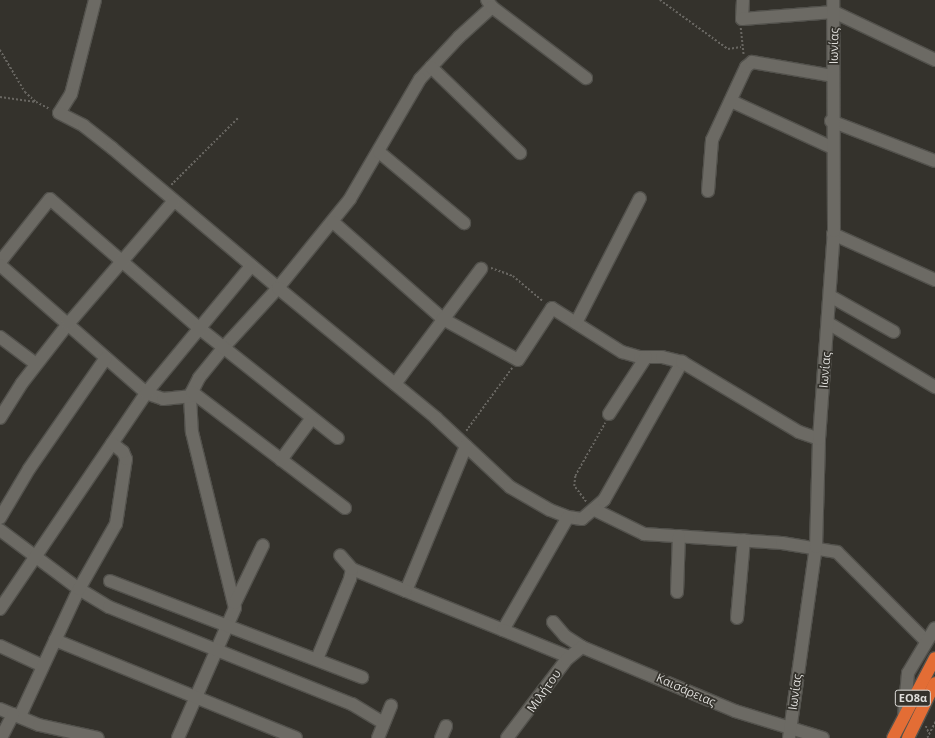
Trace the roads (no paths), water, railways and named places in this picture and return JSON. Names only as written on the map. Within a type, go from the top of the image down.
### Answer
[{"type":"highway","name":"ΕΟ8α","points":[[893,738],[935,658]]},
{"type":"highway","name":"ΕΟ8α","points":[[908,738],[935,683]]},
{"type":"street","points":[[95,0],[71,94],[59,113],[84,126],[250,266],[395,384],[463,443],[510,487],[550,510],[568,517],[582,519],[596,510],[619,476],[682,362]]},
{"type":"street","points":[[743,0],[742,19],[834,12],[935,60]]},
{"type":"street","name":"Ιωνίας","points":[[789,734],[816,547],[819,439],[834,234],[831,147],[833,0]]},
{"type":"street","points":[[235,603],[192,432],[191,394],[224,347],[278,288],[333,222],[378,152],[411,93],[431,67],[490,4],[586,78]]},
{"type":"street","points":[[708,191],[712,140],[731,101],[740,78],[750,64],[833,76]]},
{"type":"street","points":[[431,67],[520,153]]},
{"type":"street","points":[[731,101],[831,147]]},
{"type":"street","points":[[832,121],[935,161]]},
{"type":"street","points":[[378,152],[464,223]]},
{"type":"street","points":[[576,323],[640,198]]},
{"type":"street","points":[[338,438],[199,328],[50,199],[0,264],[146,392],[163,399],[191,394],[345,508]]},
{"type":"street","points":[[0,416],[36,364],[68,324],[173,202]]},
{"type":"street","points":[[333,222],[443,319],[518,360],[552,308],[622,352],[646,357],[662,356],[682,362],[799,432],[819,439]]},
{"type":"street","points":[[834,234],[935,280]]},
{"type":"street","points":[[0,609],[146,392],[250,266]]},
{"type":"street","points":[[395,384],[481,269]]},
{"type":"street","points":[[830,296],[894,332]]},
{"type":"street","points":[[828,323],[935,387]]},
{"type":"street","points":[[0,337],[36,364]]},
{"type":"street","points":[[609,414],[646,357]]},
{"type":"street","points":[[0,518],[29,469],[106,358]]},
{"type":"street","points":[[280,460],[312,418]]},
{"type":"street","points":[[1,738],[16,715],[55,640],[79,589],[119,515],[126,459],[123,452],[112,443]]},
{"type":"street","points":[[406,591],[463,443]]},
{"type":"street","points":[[596,510],[634,532],[816,547],[837,552],[926,641]]},
{"type":"street","points":[[503,630],[568,517]]},
{"type":"street","points":[[0,530],[79,589],[109,607],[216,652],[352,704],[384,722]]},
{"type":"street","points":[[677,592],[679,536]]},
{"type":"street","points":[[737,618],[744,540]]},
{"type":"street","points":[[178,738],[227,627],[235,603],[263,545]]},
{"type":"street","points":[[340,555],[352,568],[569,657]]},
{"type":"street","points":[[318,660],[352,568]]},
{"type":"street","points":[[110,581],[227,627],[362,677]]},
{"type":"street","name":"Καισάρειας","points":[[553,622],[565,636],[582,647],[789,734],[823,738]]},
{"type":"street","points":[[904,717],[908,673],[935,628]]},
{"type":"street","points":[[55,640],[196,696],[296,738]]},
{"type":"street","points":[[0,646],[41,665]]},
{"type":"street","name":"Μιλήτου","points":[[507,738],[569,657],[582,647]]},
{"type":"street","points":[[378,738],[391,706]]},
{"type":"street","points":[[0,709],[39,725],[96,738]]},
{"type":"street","points":[[441,738],[446,726]]}]
